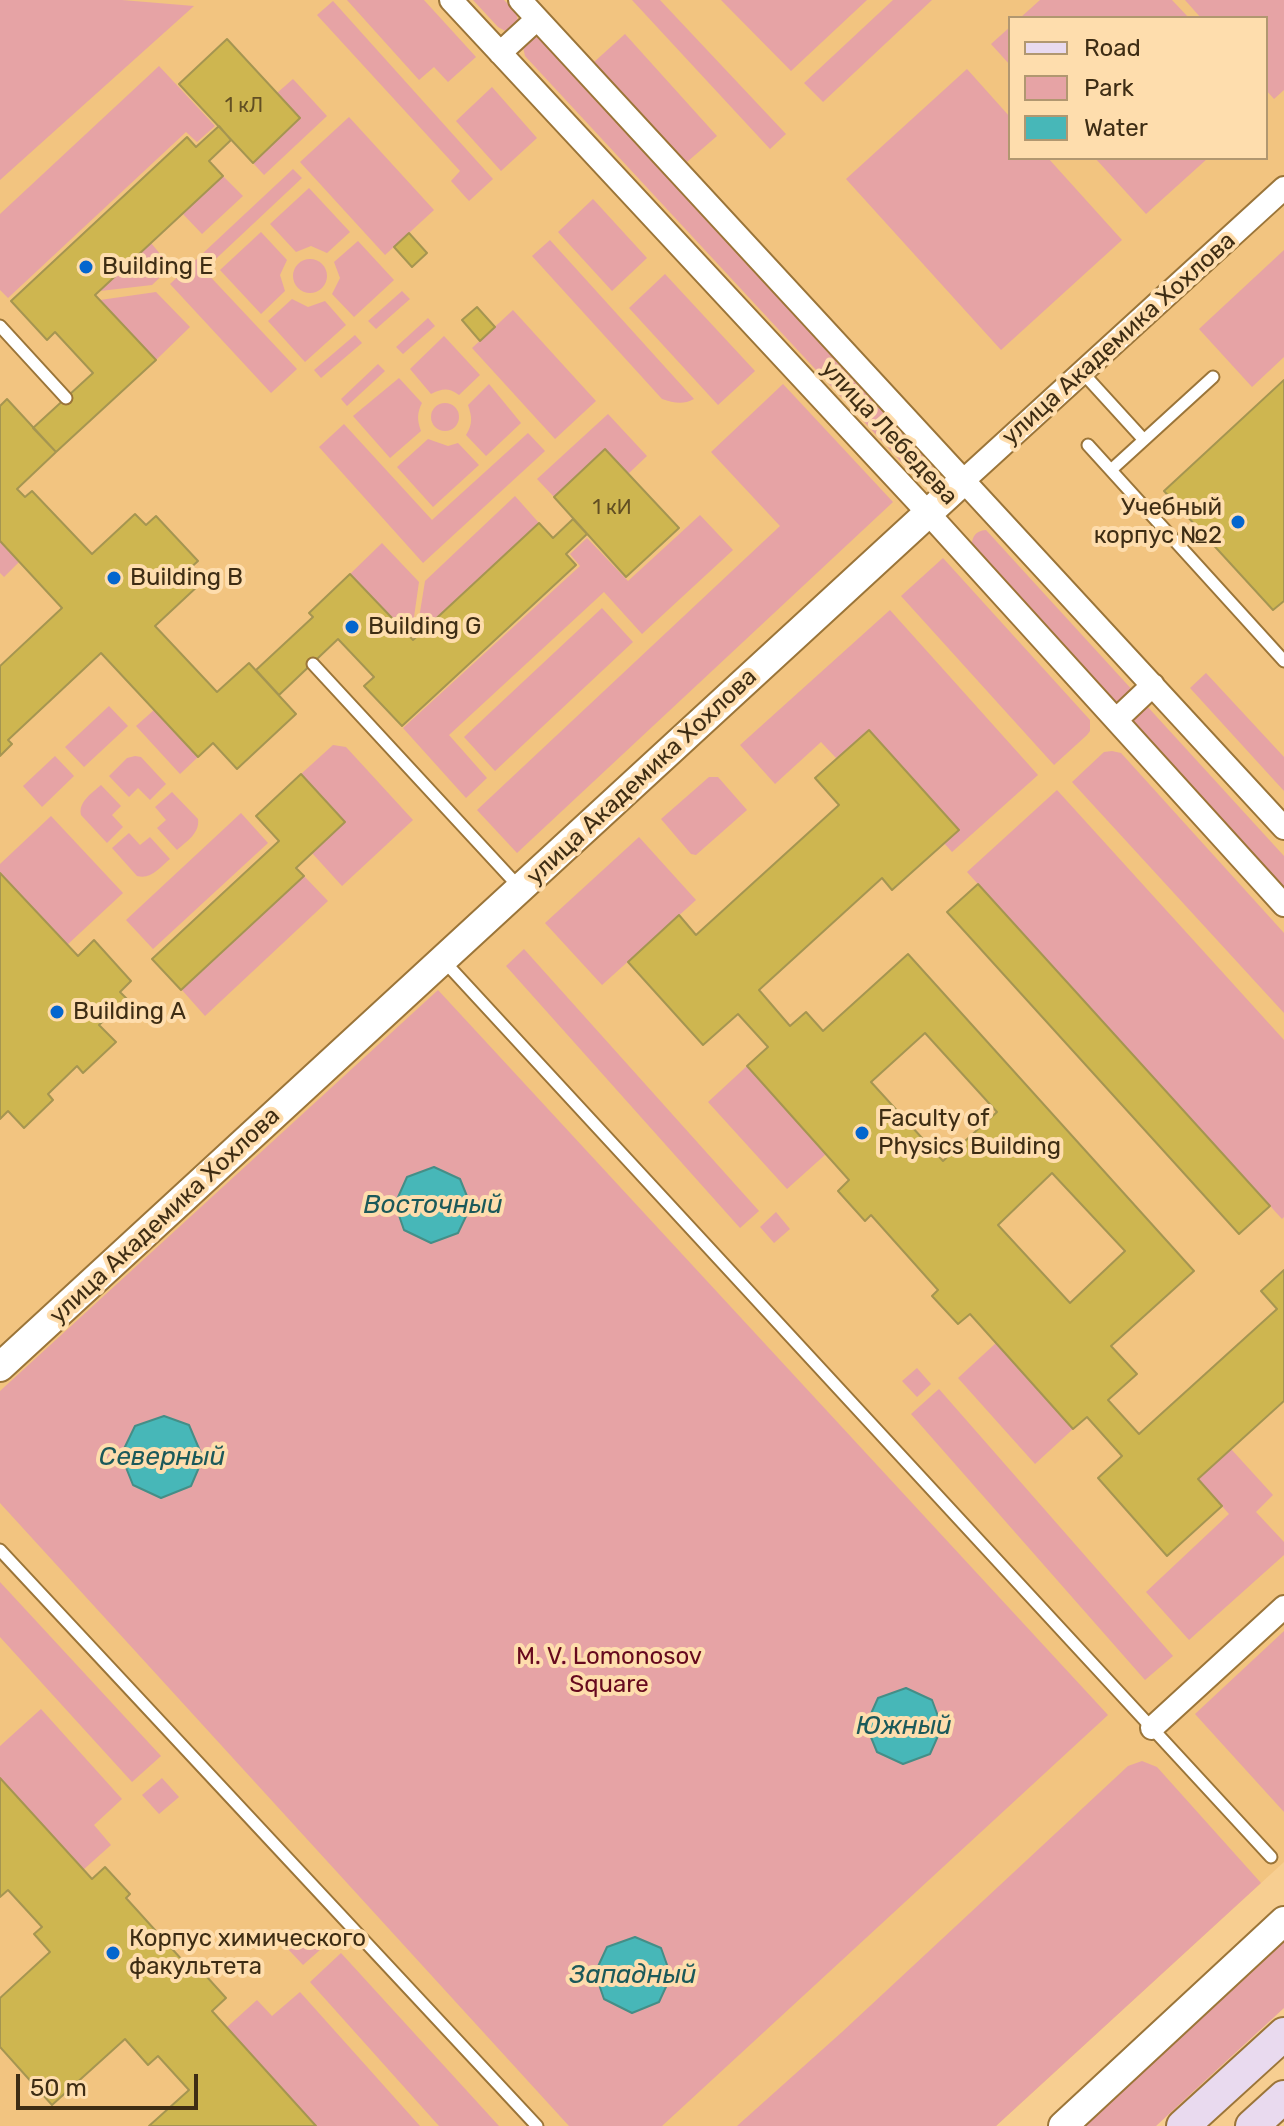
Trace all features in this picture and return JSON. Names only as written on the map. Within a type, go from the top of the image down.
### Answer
[{"type":"main road","points":[[1183,2126],[1284,2034]]},
{"type":"main road","points":[[1252,2126],[1284,2097]]},
{"type":"street","name":"улица Лебедева","points":[[451,0],[928,514],[1284,905]]},
{"type":"street","name":"улица Лебедева","points":[[520,0],[1284,828]]},
{"type":"street","points":[[500,53],[537,19]]},
{"type":"street","name":"улица Академика Хохлова","points":[[0,1367],[1284,188]]},
{"type":"street","points":[[1116,720],[1153,685]]},
{"type":"street","points":[[1152,1728],[1284,1607]]},
{"type":"street","points":[[1063,2126],[1284,1921]]},
{"type":"lane","points":[[0,326],[66,398]]},
{"type":"lane","points":[[1082,372],[1144,440]]},
{"type":"lane","points":[[1111,470],[1213,377]]},
{"type":"lane","points":[[1088,445],[1284,661]]},
{"type":"lane","points":[[313,664],[521,888]]},
{"type":"lane","points":[[442,960],[1271,1857]]},
{"type":"lane","points":[[0,1550],[537,2126]]},
{"type":"shaded area","points":[[0,0],[1284,0],[1284,1862],[996,2126],[0,2126]]},
{"type":"green space","points":[[0,0],[122,0],[194,6],[0,180]]},
{"type":"green space","points":[[347,0],[424,0],[476,57],[448,82],[434,67],[419,80]]},
{"type":"green space","points":[[473,0],[504,0],[516,12],[518,21],[507,32],[498,27]]},
{"type":"green space","points":[[632,0],[660,0],[786,134],[770,149]]},
{"type":"green space","points":[[721,0],[867,0],[791,71]]},
{"type":"green space","points":[[893,0],[932,0],[823,102],[804,83]]},
{"type":"green space","points":[[1040,0],[1172,0],[1187,16],[1022,16]]},
{"type":"green space","points":[[1185,0],[1284,0],[1284,90],[1274,99],[1268,92],[1268,16],[1199,16]]},
{"type":"green space","points":[[333,1],[493,179],[469,201],[451,181],[460,171],[317,15]]},
{"type":"green space","points":[[1008,29],[1008,63],[991,44]]},
{"type":"green space","points":[[625,34],[717,136],[687,162],[593,63]]},
{"type":"green space","points":[[540,36],[933,467],[927,478],[919,481],[525,56],[523,47],[529,40]]},
{"type":"green space","points":[[159,66],[215,126],[197,142],[186,132],[8,298],[0,290],[0,214]]},
{"type":"green space","points":[[967,69],[1008,115],[1008,160],[1050,160],[1122,240],[1001,350],[846,179]]},
{"type":"green space","points":[[293,79],[327,116],[264,175],[253,163],[300,119],[277,93]]},
{"type":"green space","points":[[492,87],[537,138],[501,171],[456,121]]},
{"type":"green space","points":[[349,117],[434,210],[385,255],[300,162]]},
{"type":"green space","points":[[1097,160],[1206,160],[1146,214]]},
{"type":"green space","points":[[293,169],[302,178],[204,270],[297,369],[271,393],[170,284]]},
{"type":"green space","points":[[223,176],[243,196],[202,234],[183,214]]},
{"type":"green space","points":[[309,188],[350,232],[327,253],[311,246],[296,252],[270,224]]},
{"type":"green space","points":[[593,199],[647,258],[612,291],[558,232]]},
{"type":"green space","points":[[261,232],[287,260],[280,275],[285,291],[261,314],[220,270]]},
{"type":"green space","points":[[550,240],[694,399],[678,403],[662,399],[532,256]]},
{"type":"green space","points":[[358,241],[394,280],[354,317],[332,294],[340,278],[334,262]]},
{"type":"green space","points":[[151,243],[171,267],[152,285],[100,291]]},
{"type":"green space","points":[[1284,250],[1284,357],[1252,387],[1199,329]]},
{"type":"green space","points":[[310,259],[322,264],[327,276],[322,288],[310,293],[298,288],[293,276],[298,264]]},
{"type":"green space","points":[[665,274],[755,371],[718,405],[629,308]]},
{"type":"green space","points":[[402,291],[410,299],[376,329],[368,321]]},
{"type":"green space","points":[[156,292],[190,327],[156,360],[100,300]]},
{"type":"green space","points":[[292,299],[308,307],[325,301],[346,325],[305,362],[268,321]]},
{"type":"green space","points":[[513,310],[596,401],[555,439],[472,348]]},
{"type":"green space","points":[[428,318],[435,326],[403,354],[396,347]]},
{"type":"green space","points":[[355,335],[362,343],[321,378],[314,370]]},
{"type":"green space","points":[[444,336],[480,375],[459,395],[445,390],[431,394],[410,369]]},
{"type":"green space","points":[[378,364],[385,371],[347,406],[341,399]]},
{"type":"green space","points":[[399,378],[422,403],[418,417],[421,431],[390,458],[353,416]]},
{"type":"green space","points":[[489,384],[521,423],[486,456],[466,435],[471,420],[468,405]]},
{"type":"green space","points":[[783,384],[893,502],[517,853],[477,810],[780,526],[711,452]]},
{"type":"green space","points":[[445,403],[455,407],[459,417],[455,427],[445,431],[435,427],[431,417],[435,407]]},
{"type":"green space","points":[[608,414],[647,456],[628,474],[605,450],[554,497],[537,479]]},
{"type":"green space","points":[[344,424],[432,520],[528,433],[545,451],[423,563],[319,447]]},
{"type":"green space","points":[[428,439],[448,446],[458,443],[479,465],[433,507],[397,467]]},
{"type":"green space","points":[[515,496],[539,523],[416,637],[425,581]]},
{"type":"green space","points":[[700,515],[733,550],[642,634],[604,592],[449,735],[487,778],[466,798],[403,728],[580,566],[570,554],[587,538],[628,581]]},
{"type":"green space","points":[[986,530],[1284,856],[1284,889],[972,549],[974,535]]},
{"type":"green space","points":[[0,541],[19,562],[4,577],[0,573]]},
{"type":"green space","points":[[382,543],[419,582],[411,638],[350,574]]},
{"type":"green space","points":[[943,558],[1090,720],[1087,735],[1054,765],[901,596]]},
{"type":"green space","points":[[602,608],[633,642],[495,771],[464,737]]},
{"type":"green space","points":[[890,610],[1038,775],[952,852],[944,843],[959,829],[869,730],[837,759],[821,742],[775,784],[740,745]]},
{"type":"green space","points":[[1206,673],[1284,757],[1284,791],[1190,688]]},
{"type":"green space","points":[[109,706],[128,726],[84,767],[65,747]]},
{"type":"green space","points":[[154,710],[198,757],[180,774],[136,726]]},
{"type":"green space","points":[[333,745],[346,747],[413,820],[342,886],[312,853],[345,822],[301,774]]},
{"type":"green space","points":[[1104,752],[1121,753],[1284,933],[1284,1013],[1072,782]]},
{"type":"green space","points":[[55,756],[74,776],[42,807],[23,786]]},
{"type":"green space","points":[[141,757],[166,784],[150,800],[138,788],[129,797],[109,776],[127,758]]},
{"type":"green space","points":[[709,777],[718,777],[747,810],[696,855],[691,854],[661,819]]},
{"type":"green space","points":[[101,785],[121,806],[112,815],[123,827],[107,843],[81,815],[84,802]]},
{"type":"green space","points":[[1057,790],[1284,1040],[1282,1219],[967,872]]},
{"type":"green space","points":[[172,792],[198,819],[195,833],[177,850],[157,828],[166,820],[155,807]]},
{"type":"green space","points":[[241,813],[268,843],[153,949],[126,920]]},
{"type":"green space","points":[[51,816],[123,893],[67,945],[0,873],[0,864]]},
{"type":"green space","points":[[129,833],[140,845],[150,837],[170,859],[151,874],[137,876],[112,848]]},
{"type":"green space","points":[[639,837],[696,900],[602,985],[545,923]]},
{"type":"green space","points":[[304,876],[328,901],[205,1016],[182,990]]},
{"type":"green space","points":[[524,949],[759,1211],[740,1228],[506,966]]},
{"type":"green space","name":"M. V. Lomonosov Square","points":[[438,990],[1108,1715],[662,2126],[569,2126],[0,1503],[0,1391]]},
{"type":"green space","points":[[747,1066],[826,1154],[787,1189],[708,1102]]},
{"type":"green space","points":[[776,1212],[790,1229],[774,1243],[760,1227]]},
{"type":"green space","points":[[996,1343],[1073,1429],[1035,1464],[958,1378]]},
{"type":"green space","points":[[917,1368],[931,1384],[917,1397],[902,1381]]},
{"type":"green space","points":[[939,1389],[1173,1656],[1145,1680],[911,1414]]},
{"type":"green space","points":[[1231,1449],[1273,1495],[1256,1512],[1284,1542],[1284,1555],[1189,1640],[1146,1592],[1229,1514],[1198,1479]]},
{"type":"green space","points":[[0,1582],[161,1756],[132,1782],[0,1637]]},
{"type":"green space","points":[[1284,1631],[1284,1812],[1195,1714]]},
{"type":"green space","points":[[41,1709],[122,1799],[94,1825],[111,1845],[83,1870],[0,1778],[0,1746]]},
{"type":"green space","points":[[1142,1761],[1157,1767],[1261,1883],[996,2126],[737,2126],[1128,1766]]},
{"type":"green space","points":[[162,1778],[179,1797],[159,1814],[142,1795]]},
{"type":"green space","points":[[305,1931],[321,1949],[303,1965],[287,1948]]},
{"type":"green space","points":[[1284,1934],[1284,2008],[1156,2126],[1074,2126]]},
{"type":"green space","points":[[341,1953],[499,2126],[439,2126],[310,1982]]},
{"type":"green space","points":[[300,1992],[420,2126],[316,2126],[226,2028],[257,2000],[272,2016]]},
{"type":"water","name":"Восточный","points":[[434,1167],[460,1179],[471,1206],[458,1233],[431,1243],[404,1230],[395,1204],[407,1177]]},
{"type":"water","name":"Северный","points":[[164,1416],[189,1425],[203,1458],[191,1486],[161,1498],[133,1485],[121,1455],[135,1426]]},
{"type":"water","name":"Южный","points":[[906,1688],[932,1700],[942,1727],[930,1754],[903,1764],[877,1752],[866,1725],[878,1698]]},
{"type":"water","name":"Западный","points":[[635,1937],[661,1948],[671,1976],[659,2002],[632,2013],[604,1999],[595,1973],[607,1947]]},
{"type":"building","points":[[227,39],[300,118],[253,163],[179,84]]},
{"type":"building","name":"Building E","points":[[219,126],[231,140],[209,161],[223,176],[95,295],[156,360],[56,452],[33,428],[93,373],[55,332],[47,340],[11,301],[187,137],[196,147]]},
{"type":"building","points":[[409,233],[427,253],[412,267],[394,247]]},
{"type":"building","points":[[477,307],[495,327],[480,341],[462,320]]},
{"type":"building","name":"Учебный корпус №2","points":[[1284,380],[1284,601],[1273,610],[1164,491]]},
{"type":"building","name":"Building B","points":[[7,399],[56,452],[17,489],[25,497],[32,491],[92,554],[135,514],[146,525],[156,516],[198,561],[187,571],[200,584],[155,626],[217,692],[249,663],[296,714],[237,769],[213,743],[198,757],[101,653],[8,740],[12,744],[0,756],[0,666],[62,608],[0,541],[0,406]]},
{"type":"building","points":[[605,449],[679,528],[626,577],[554,497]]},
{"type":"building","name":"Building G","points":[[573,519],[587,534],[566,554],[576,565],[402,726],[364,686],[374,677],[338,639],[279,695],[256,670],[313,617],[309,613],[350,574],[413,640],[539,523],[553,538]]},
{"type":"building","name":"Faculty of Physics Building","points":[[869,730],[959,830],[892,890],[882,878],[759,990],[790,1026],[806,1012],[823,1031],[908,954],[1194,1271],[1111,1346],[1137,1374],[1108,1400],[1139,1434],[1277,1309],[1261,1291],[1284,1270],[1284,1401],[1198,1479],[1222,1506],[1167,1556],[1098,1478],[1122,1456],[1087,1417],[1073,1429],[970,1314],[958,1324],[932,1296],[938,1290],[871,1215],[865,1221],[838,1191],[849,1180],[747,1066],[768,1047],[738,1014],[703,1045],[628,962],[679,915],[696,935],[839,805],[815,778]],"holes":[[[925,1033],[997,1112],[943,1161],[871,1082]],[[1052,1173],[1125,1251],[1070,1303],[998,1225]]]},
{"type":"building","points":[[301,774],[345,822],[296,868],[304,876],[181,990],[152,959],[279,841],[256,816]]},
{"type":"building","name":"Building A","points":[[0,873],[78,956],[94,940],[131,981],[120,992],[127,999],[99,1025],[116,1042],[83,1073],[77,1066],[48,1094],[53,1100],[24,1128],[8,1111],[0,1119]]},
{"type":"building","points":[[978,884],[1270,1206],[1239,1234],[947,912]]},
{"type":"building","name":"Корпус химического факультета","points":[[0,1778],[92,1879],[105,1867],[130,1894],[126,1898],[193,1972],[198,1967],[226,1998],[212,2011],[316,2126],[149,2126],[189,2090],[158,2056],[148,2065],[125,2039],[52,2105],[0,2047],[0,1998],[50,1952],[34,1934],[42,1927],[8,1890],[0,1897]]},
{"type":"place","name":"Building E","points":[[86,267]]},
{"type":"place","name":"Учебный корпус №2","points":[[1238,522]]},
{"type":"place","name":"Building B","points":[[114,578]]},
{"type":"place","name":"Building G","points":[[352,627]]},
{"type":"place","name":"Building A","points":[[57,1012]]},
{"type":"place","name":"Faculty of Physics Building","points":[[862,1133]]},
{"type":"place","name":"Корпус химического факультета","points":[[113,1953]]}]
